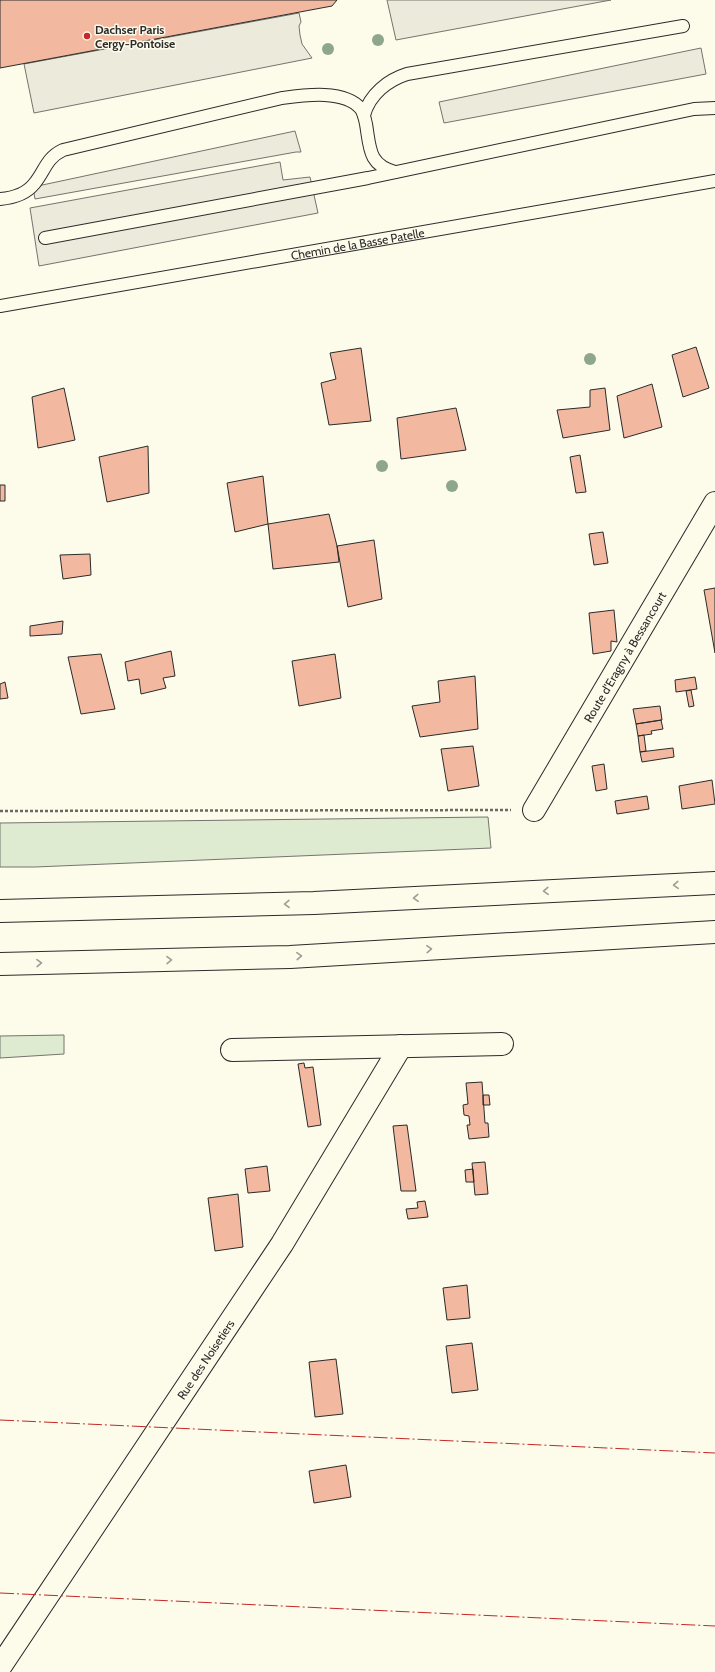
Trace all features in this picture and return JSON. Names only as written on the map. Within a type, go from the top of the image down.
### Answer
[{"type":"main road","name":"Route d'Eragny à Bessancourt","points":[[534,810],[715,503]]},
{"type":"main road","points":[[0,911],[314,903],[715,883]]},
{"type":"main road","points":[[0,964],[290,957],[715,932]]},
{"type":"main road","points":[[232,1050],[502,1044]]},
{"type":"main road","name":"Rue des Noisetiers","points":[[0,1667],[282,1244],[401,1046]]},
{"type":"lane","points":[[364,115],[369,103],[383,86],[397,77],[407,74],[683,26]]},
{"type":"lane","points":[[0,200],[22,193],[33,185],[54,154],[63,150],[282,98],[303,95],[337,97],[356,105],[364,115],[370,152],[374,160],[386,170],[394,172]]},
{"type":"lane","points":[[45,238],[394,172],[694,109],[715,108]]},
{"type":"lane","name":"Chemin de la Basse Patelle","points":[[0,306],[715,181]]},
{"type":"path","points":[[0,812],[534,810]]},
{"type":"green space","points":[[488,817],[491,848],[35,867],[0,867],[0,823]]},
{"type":"green space","points":[[64,1035],[64,1054],[0,1058],[0,1036]]},
{"type":"shaded area","points":[[387,0],[611,0],[396,40]]},
{"type":"shaded area","points":[[299,13],[301,22],[299,26],[302,44],[312,58],[34,113],[24,64]]},
{"type":"shaded area","points":[[701,48],[706,74],[444,123],[439,102]]},
{"type":"shaded area","points":[[295,131],[301,152],[35,199],[33,187]]},
{"type":"shaded area","points":[[280,162],[283,180],[310,177],[318,213],[39,266],[30,208]]},
{"type":"building","name":"Dachser Paris Cergy-Pontoise","points":[[0,0],[337,0],[332,6],[0,68]]},
{"type":"building","points":[[696,347],[709,388],[683,397],[672,355]]},
{"type":"building","points":[[361,348],[371,421],[329,425],[321,383],[336,379],[330,353]]},
{"type":"building","points":[[652,384],[662,427],[624,438],[617,396]]},
{"type":"building","points":[[64,388],[75,440],[38,448],[32,397]]},
{"type":"building","points":[[605,388],[610,430],[563,438],[557,410],[590,407],[590,390]]},
{"type":"building","points":[[456,408],[466,450],[401,459],[397,418]]},
{"type":"building","points":[[148,446],[149,493],[107,502],[99,457]]},
{"type":"building","points":[[580,455],[586,492],[576,493],[570,457]]},
{"type":"building","points":[[263,476],[268,524],[235,532],[227,483]]},
{"type":"building","points":[[0,485],[5,485],[5,501],[0,501]]},
{"type":"building","points":[[329,514],[337,546],[339,562],[273,569],[268,524]]},
{"type":"building","points":[[603,532],[608,563],[594,565],[589,534]]},
{"type":"building","points":[[374,540],[382,599],[348,607],[337,546]]},
{"type":"building","points":[[90,554],[91,575],[63,579],[60,555]]},
{"type":"building","points":[[715,588],[715,653],[704,590]]},
{"type":"building","points":[[614,610],[617,642],[611,641],[611,651],[593,654],[589,613]]},
{"type":"building","points":[[63,621],[62,634],[30,636],[30,626]]},
{"type":"building","points":[[171,651],[175,676],[163,678],[166,688],[141,694],[139,679],[128,681],[125,662]]},
{"type":"building","points":[[101,654],[115,709],[81,714],[68,657]]},
{"type":"building","points":[[335,654],[341,698],[299,706],[292,661]]},
{"type":"building","points":[[475,676],[478,729],[420,737],[412,706],[440,702],[438,681]]},
{"type":"building","points":[[695,677],[697,689],[676,692],[675,680]]},
{"type":"building","points":[[5,682],[8,698],[0,699],[0,684]]},
{"type":"building","points":[[691,690],[694,706],[689,707],[686,691]]},
{"type":"building","points":[[660,706],[662,720],[636,724],[633,709]]},
{"type":"building","points":[[661,720],[663,729],[651,731],[652,734],[638,736],[636,724]]},
{"type":"building","points":[[644,735],[646,751],[640,752],[638,736]]},
{"type":"building","points":[[473,746],[479,786],[448,791],[441,749]]},
{"type":"building","points":[[673,748],[674,757],[642,762],[640,752]]},
{"type":"building","points":[[604,764],[607,789],[596,791],[592,766]]},
{"type":"building","points":[[712,780],[715,804],[682,809],[679,786]]},
{"type":"building","points":[[647,796],[649,809],[617,814],[615,801]]},
{"type":"building","points":[[304,1063],[305,1068],[313,1067],[321,1125],[308,1127],[298,1064]]},
{"type":"building","points":[[482,1082],[485,1123],[488,1123],[489,1137],[469,1139],[467,1125],[470,1125],[469,1116],[464,1115],[463,1105],[468,1104],[466,1083]]},
{"type":"building","points":[[483,1095],[489,1095],[490,1105],[483,1105]]},
{"type":"building","points":[[407,1125],[416,1191],[401,1191],[393,1126]]},
{"type":"building","points":[[485,1162],[488,1194],[475,1195],[472,1163]]},
{"type":"building","points":[[267,1166],[270,1191],[248,1193],[245,1169]]},
{"type":"building","points":[[473,1169],[474,1182],[466,1182],[465,1170]]},
{"type":"building","points":[[238,1194],[243,1247],[215,1251],[208,1198]]},
{"type":"building","points":[[425,1201],[428,1217],[408,1219],[406,1209],[418,1208],[417,1202]]},
{"type":"building","points":[[467,1285],[470,1318],[447,1320],[443,1288]]},
{"type":"building","points":[[472,1343],[478,1390],[452,1393],[446,1346]]},
{"type":"building","points":[[336,1359],[343,1414],[315,1417],[309,1362]]},
{"type":"building","points":[[346,1465],[351,1497],[314,1503],[309,1471]]},
{"type":"power","points":[[0,1420],[715,1453]]},
{"type":"power","points":[[0,1593],[715,1626]]},
{"type":"place","name":"Dachser Paris Cergy-Pontoise","points":[[87,36]]}]
